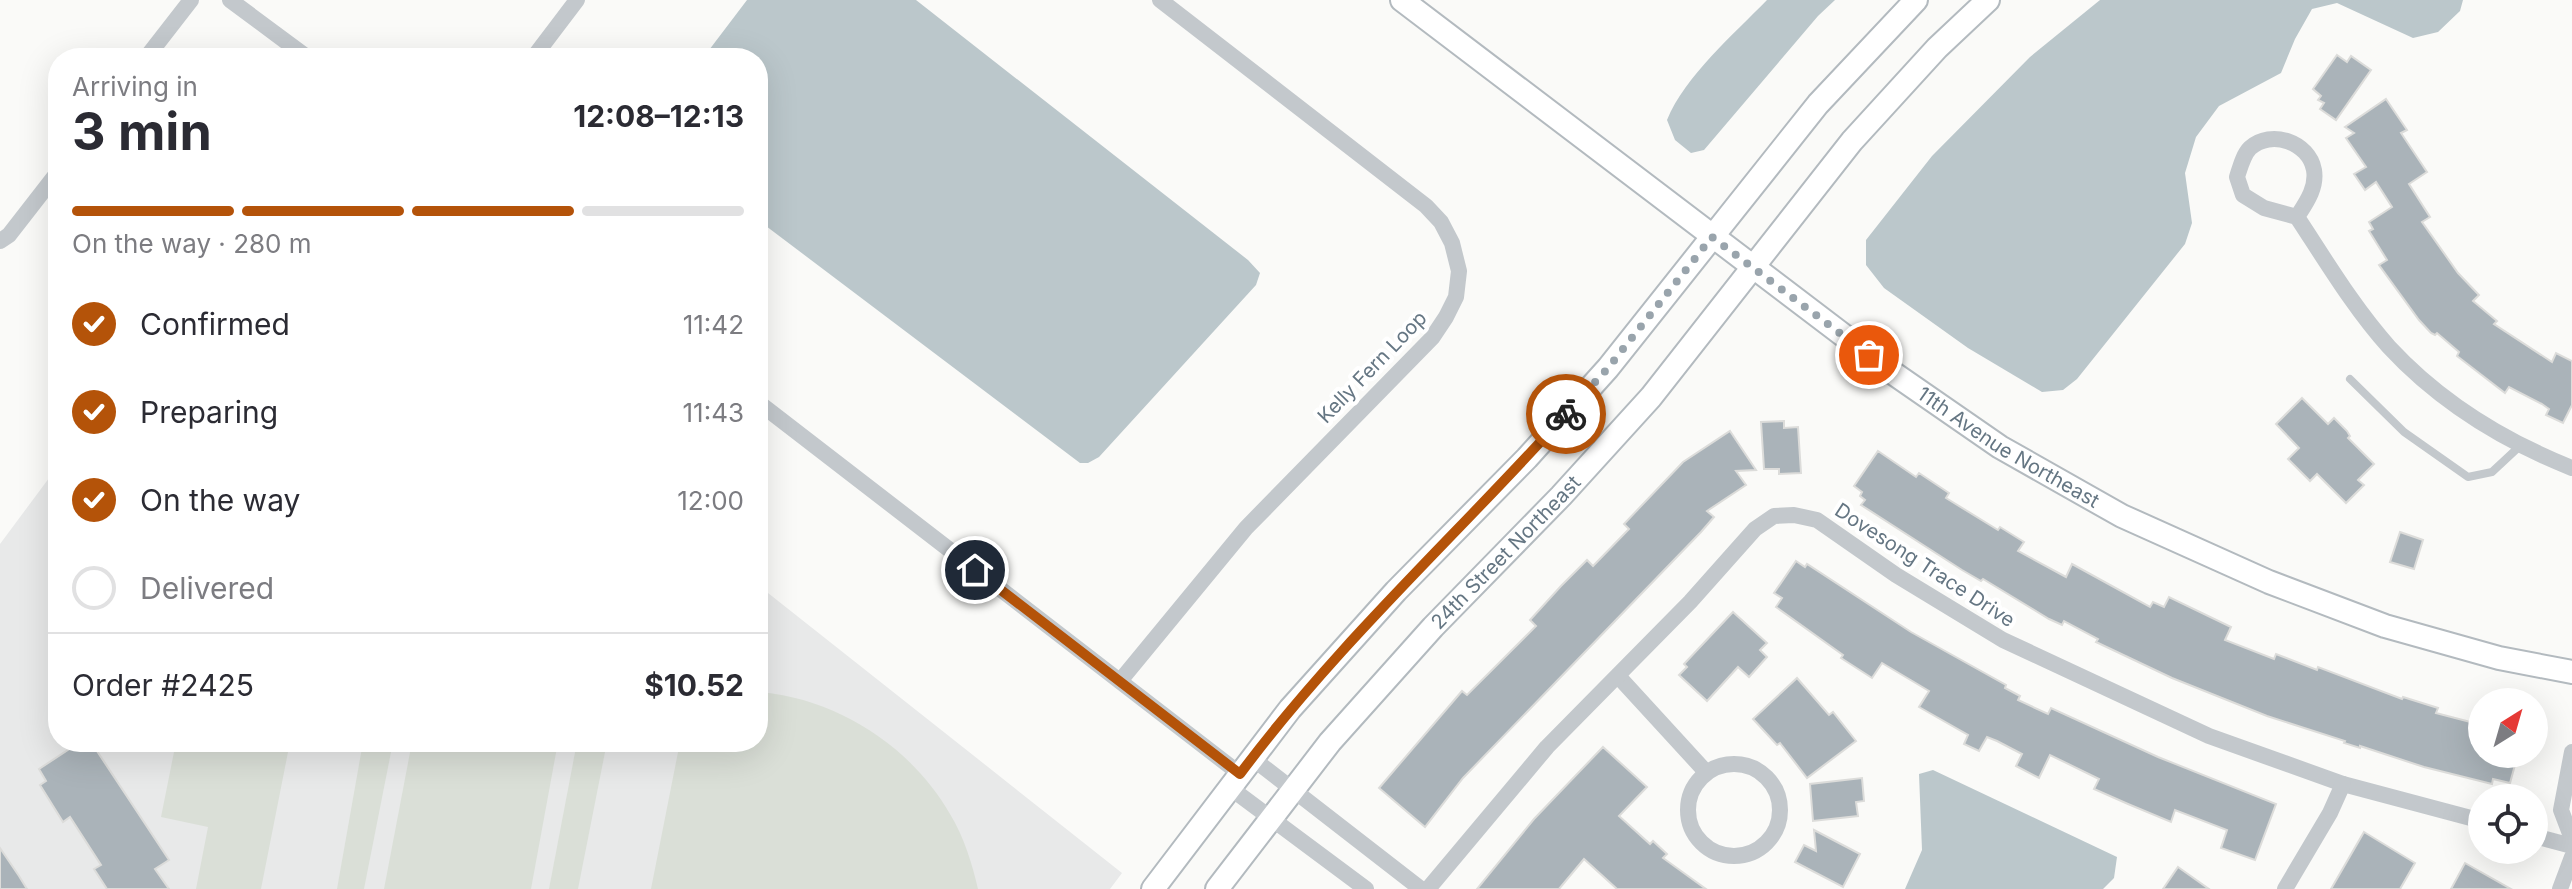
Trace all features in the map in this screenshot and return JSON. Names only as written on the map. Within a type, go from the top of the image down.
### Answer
[{"type":"street","points":[[154,48],[191,0]]},
{"type":"street","points":[[230,0],[295,48]]},
{"type":"street","points":[[541,48],[577,0]]},
{"type":"street","name":"11th Avenue Northeast","points":[[1402,0],[1893,373],[2000,447],[2122,516],[2269,582],[2385,626],[2499,658],[2572,672]]},
{"type":"street","points":[[1153,889],[1290,709],[1396,591],[1527,458],[1608,368],[1818,104],[1916,0]]},
{"type":"street","name":"24th Street Northeast","points":[[1217,889],[1330,742],[1433,627],[1561,496],[1651,397],[1852,141],[1937,48],[1988,0]]},
{"type":"street","name":"Kelly Fern Loop","points":[[1120,681],[1246,528],[1432,338],[1456,297],[1459,271],[1452,243],[1441,222],[1426,206],[1163,1]]},
{"type":"street","points":[[2297,217],[2312,192],[2314,170],[2306,152],[2290,141],[2264,139],[2247,150],[2237,177],[2243,195],[2264,208],[2297,217],[2351,298],[2389,347],[2435,390],[2481,423],[2572,468]]},
{"type":"street","points":[[0,241],[9,235],[48,185]]},
{"type":"street","points":[[768,410],[1240,773],[1271,817],[1366,889]]},
{"type":"street","name":"Dovesong Trace Drive","points":[[1428,889],[1547,747],[1755,529],[1774,516],[1794,515],[1817,520],[1896,575],[2017,647],[2209,736],[2343,784],[2468,817]]},
{"type":"street","points":[[1618,676],[1706,772]]},
{"type":"street","points":[[2572,752],[2561,810],[2572,839]]},
{"type":"street","points":[[1735,763],[1750,766],[1764,774],[1774,786],[1780,801],[1776,831],[1767,844],[1754,852],[1724,856],[1698,840],[1690,827],[1687,812],[1695,783],[1706,772],[1720,765],[1735,763]]},
{"type":"street","points":[[1240,773],[1293,789],[1421,889]]},
{"type":"street","points":[[2285,889],[2330,813],[2343,784]]},
{"type":"street","points":[[2548,840],[2572,846]]},
{"type":"street","points":[[2560,889],[2572,857]]},
{"type":"lane","points":[[2350,379],[2404,432],[2468,477],[2492,472],[2522,444]]},
{"type":"shaded area","points":[[747,0],[916,0],[1248,260],[1260,273],[1256,285],[1099,457],[1088,463],[1080,463],[768,228],[768,48],[711,48]]},
{"type":"shaded area","points":[[1767,0],[1835,0],[1704,150],[1691,153],[1675,140],[1667,120],[1686,87],[1711,56]]},
{"type":"shaded area","points":[[2100,0],[2463,0],[2460,11],[2438,32],[2413,38],[2337,3],[2312,9],[2281,73],[2219,106],[2196,137],[2185,173],[2192,223],[2185,244],[2077,379],[2063,390],[2042,392],[1968,348],[1884,288],[1866,265],[1866,240],[1932,156],[2030,57]]},
{"type":"shaded area","points":[[48,479],[48,752],[768,752],[768,593],[1122,873],[1110,889],[0,889],[0,544]]},
{"type":"shaded area","points":[[768,693],[815,704],[843,715],[893,747],[915,767],[950,814],[967,850],[978,889],[651,889],[678,752],[768,752]]},
{"type":"shaded area","points":[[174,752],[288,752],[261,889],[196,889],[208,827],[161,817]]},
{"type":"shaded area","points":[[361,752],[391,752],[364,889],[337,889]]},
{"type":"shaded area","points":[[410,752],[556,752],[531,889],[384,889]]},
{"type":"shaded area","points":[[575,752],[605,752],[578,889],[549,889]]},
{"type":"shaded area","points":[[1933,770],[2117,857],[2114,878],[2103,889],[1905,889],[1922,850],[1919,774]]},
{"type":"building","points":[[2337,55],[2347,62],[2351,56],[2371,70],[2336,120],[2320,109],[2324,103],[2318,100],[2321,96],[2313,89]]},
{"type":"building","points":[[2386,99],[2407,130],[2401,133],[2427,172],[2409,184],[2430,217],[2422,222],[2458,273],[2479,295],[2473,301],[2497,321],[2494,324],[2552,362],[2556,353],[2572,361],[2572,405],[2563,423],[2546,415],[2549,409],[2542,404],[2509,387],[2505,393],[2457,356],[2459,352],[2437,333],[2431,333],[2419,320],[2379,265],[2387,260],[2369,231],[2373,229],[2369,222],[2392,207],[2376,182],[2365,190],[2354,174],[2366,167],[2346,138],[2354,133],[2345,127]]},
{"type":"building","points":[[2302,398],[2328,424],[2334,418],[2347,431],[2348,438],[2374,464],[2358,480],[2364,485],[2346,503],[2317,474],[2310,481],[2288,459],[2299,448],[2276,424]]},
{"type":"building","points":[[1784,421],[1784,428],[1798,427],[1801,473],[1779,474],[1779,469],[1764,469],[1761,422]]},
{"type":"building","points":[[1730,431],[1756,470],[1736,471],[1746,485],[1707,511],[1714,517],[1701,532],[1463,778],[1425,827],[1379,788],[1462,691],[1467,695],[1536,626],[1530,620],[1561,586],[1587,560],[1593,566],[1629,529],[1624,524],[1683,462]]},
{"type":"building","points":[[1878,451],[1916,477],[1919,473],[1949,493],[1946,498],[2024,542],[2018,551],[2066,577],[2072,564],[2150,607],[2153,602],[2164,607],[2169,597],[2231,627],[2225,640],[2274,659],[2276,654],[2317,670],[2318,667],[2402,699],[2438,708],[2436,713],[2468,721],[2468,768],[2514,768],[2510,783],[2493,779],[2492,784],[2360,748],[2267,716],[2172,678],[2096,642],[2098,639],[2064,621],[2062,625],[2049,619],[1983,579],[1981,581],[1962,570],[1861,505],[1865,500],[1860,496],[1862,492],[1854,486]]},
{"type":"building","points":[[2400,532],[2423,540],[2414,569],[2390,562]]},
{"type":"building","points":[[1796,561],[1805,567],[1807,564],[1911,632],[2006,685],[2005,688],[2020,696],[2018,700],[2048,714],[2051,708],[2158,757],[2276,804],[2255,860],[2221,848],[2227,830],[2175,810],[2171,822],[2128,804],[2094,789],[2099,779],[2050,755],[2039,778],[2016,766],[2022,754],[1997,741],[1987,737],[1979,751],[1964,744],[1968,735],[1919,707],[1929,691],[1882,663],[1872,678],[1776,607],[1782,598],[1774,593]]},
{"type":"building","points":[[1733,612],[1767,643],[1760,650],[1767,657],[1749,677],[1738,667],[1707,701],[1679,675],[1687,667],[1684,664]]},
{"type":"building","points":[[1797,678],[1829,715],[1833,712],[1856,741],[1807,778],[1780,743],[1777,745],[1753,719]]},
{"type":"building","points":[[1603,747],[1647,787],[1619,816],[1650,844],[1653,841],[1667,854],[1663,858],[1706,889],[1617,889],[1584,859],[1559,889],[1477,889],[1534,819]]},
{"type":"building","points":[[65,752],[98,752],[169,860],[155,869],[169,889],[107,889],[94,869],[101,865],[70,817],[63,822],[40,785],[46,781],[39,769]]},
{"type":"building","points":[[1862,778],[1864,801],[1856,802],[1858,816],[1813,821],[1810,784]]},
{"type":"building","points":[[1814,830],[1860,854],[1843,887],[1795,862],[1804,845],[1816,851]]},
{"type":"building","points":[[2364,832],[2415,863],[2400,889],[2331,889]]},
{"type":"building","points":[[0,848],[19,876],[27,889],[0,889]]},
{"type":"building","points":[[2465,863],[2511,889],[2451,889]]},
{"type":"building","points":[[2178,867],[2209,889],[2163,889]]},
{"type":"way so far","points":[[1566,414],[1608,368],[1712,237],[1869,355]]},
{"type":"route","points":[[975,570],[1240,774],[1290,709],[1396,591],[1566,414]]}]
